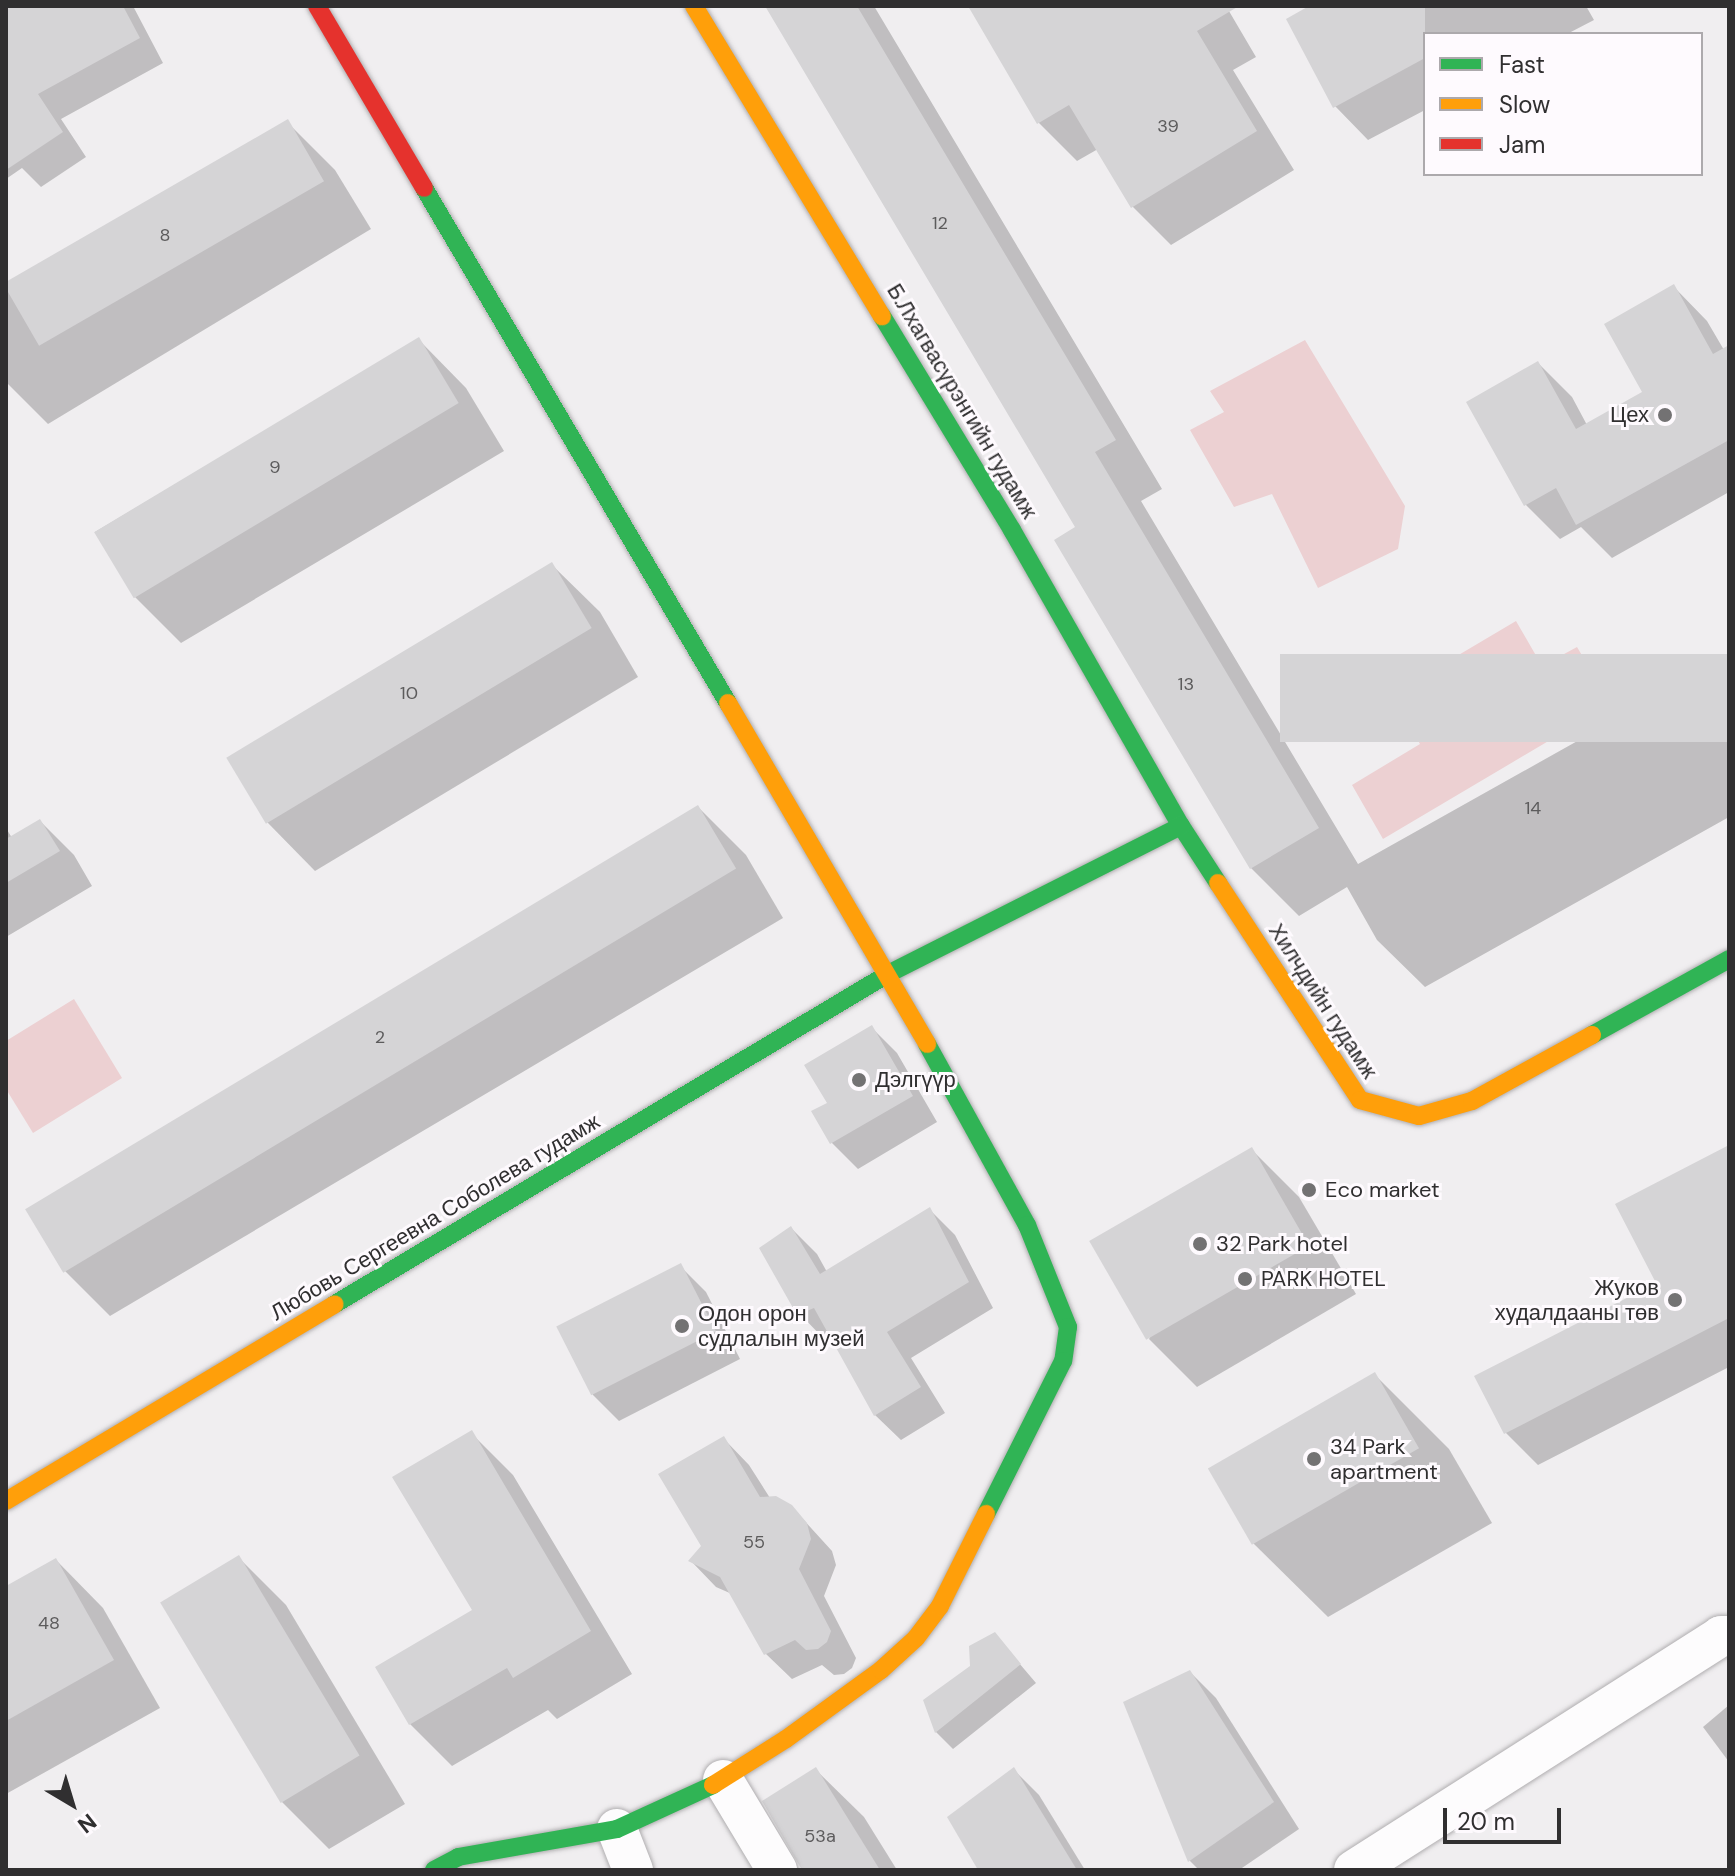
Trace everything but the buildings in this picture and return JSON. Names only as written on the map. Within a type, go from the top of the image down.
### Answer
[{"type":"street","name":"Б.Лхагвасүрэнгийн гудамж","points":[[694,6],[1012,530],[1181,826]]},
{"type":"street","points":[[330,11],[888,974],[1027,1225],[1068,1327],[1063,1361],[940,1606],[916,1638],[859,1686],[723,1780],[617,1829],[458,1857],[434,1870]]},
{"type":"street","name":"Хилчдийн гудамж","points":[[1181,826],[1360,1100],[1419,1116],[1472,1101],[1729,959]]},
{"type":"street","name":"Любовь Сергеевна Соболева гудамж","points":[[6,1501],[888,974],[1181,826]]},
{"type":"street","points":[[1354,1870],[1721,1636],[1729,1636]]},
{"type":"street","points":[[723,1780],[777,1870]]},
{"type":"street","points":[[617,1829],[633,1870]]},
{"type":"shaded area","points":[[1305,340],[1405,506],[1398,549],[1318,588],[1272,494],[1234,507],[1190,430],[1224,412],[1210,391]]},
{"type":"shaded area","points":[[1516,621],[1542,666],[1577,647],[1611,704],[1383,839],[1352,785],[1420,744],[1391,695]]},
{"type":"shaded area","points":[[74,999],[122,1078],[33,1133],[6,1089],[6,1041]]},
{"type":"traffic: fast","points":[[424,188],[728,703]]},
{"type":"traffic: fast","points":[[882,316],[1012,530],[1181,826],[1218,883]]},
{"type":"traffic: fast","points":[[335,1304],[888,974],[1181,826]]},
{"type":"traffic: fast","points":[[1592,1035],[1729,959]]},
{"type":"traffic: fast","points":[[927,1044],[1027,1225],[1068,1327],[1063,1361],[986,1514]]},
{"type":"traffic: fast","points":[[434,1870],[458,1857],[617,1829],[713,1785]]},
{"type":"traffic: slow","points":[[694,6],[882,316]]},
{"type":"traffic: slow","points":[[728,703],[927,1044]]},
{"type":"traffic: slow","points":[[1218,883],[1360,1100],[1419,1116],[1472,1101],[1592,1035]]},
{"type":"traffic: slow","points":[[6,1501],[335,1304]]},
{"type":"traffic: slow","points":[[713,1785],[786,1739],[881,1670],[916,1638],[940,1606],[986,1514]]},
{"type":"traffic: jam","points":[[317,6],[424,188]]},
{"type":"place","name":"Цех","points":[[1665,415]]},
{"type":"place","name":"Дэлгүүр","points":[[859,1080]]},
{"type":"place","name":"Eco market","points":[[1309,1190]]},
{"type":"place","name":"32 Park hotel","points":[[1200,1244]]},
{"type":"place","name":"PARK HOTEL","points":[[1245,1279]]},
{"type":"place","name":"Жуков худалдааны төв","points":[[1675,1300]]},
{"type":"place","name":"Одон орон судлалын музей","points":[[682,1326]]},
{"type":"place","name":"34 Park apartment","points":[[1314,1459]]}]
